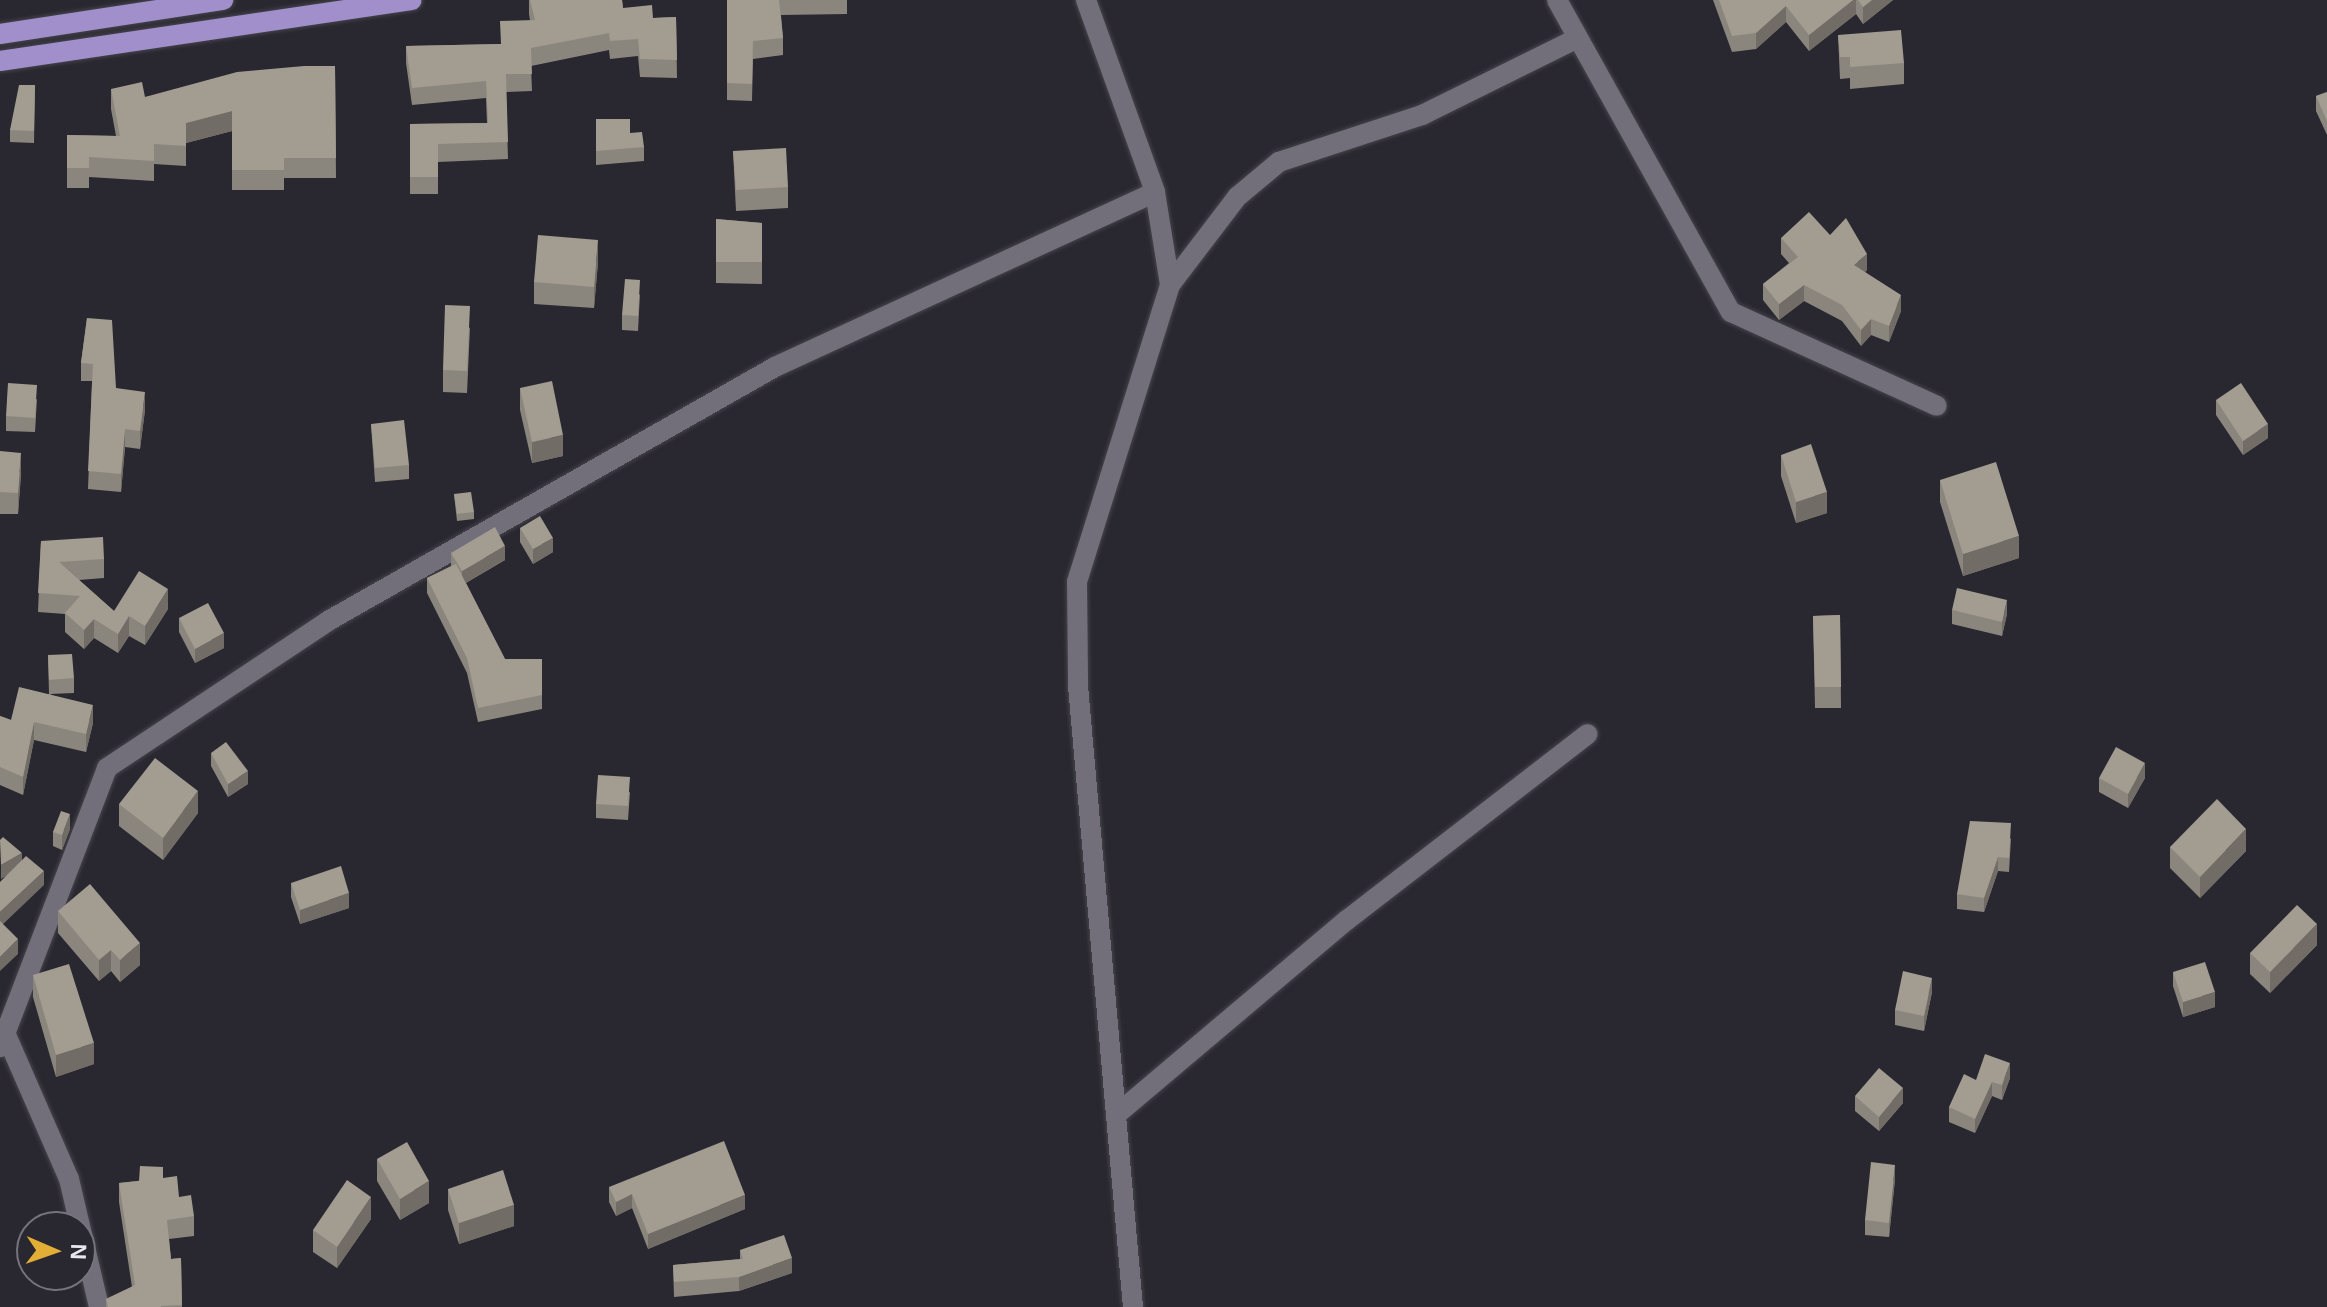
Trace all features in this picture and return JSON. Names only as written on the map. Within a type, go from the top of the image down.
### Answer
[{"type":"main road","points":[[0,34],[223,0]]},
{"type":"main road","points":[[0,61],[412,0]]},
{"type":"street","points":[[1086,0],[1155,192],[1170,285]]},
{"type":"street","points":[[1557,0],[1576,39],[1731,312],[1937,406]]},
{"type":"street","points":[[1133,1307],[1078,686],[1077,582],[1170,285],[1237,197],[1279,162],[1422,115],[1576,39]]},
{"type":"street","points":[[99,1307],[69,1179],[2,1035],[107,768],[328,621],[775,367],[1155,192]]},
{"type":"street","points":[[1116,1115],[1347,920],[1588,734]]},
{"type":"building","points":[[530,0],[622,0],[623,8],[652,5],[653,18],[676,17],[677,60],[640,59],[638,39],[610,41],[609,33],[531,48],[532,74],[506,74],[508,142],[438,144],[438,177],[410,177],[410,124],[488,123],[486,81],[412,88],[406,46],[501,44],[500,21],[535,20]]},
{"type":"building","points":[[727,0],[779,0],[783,38],[753,41],[752,84],[727,83]]},
{"type":"building","points":[[1719,0],[1853,0],[1809,35],[1786,6],[1756,33],[1732,36]]},
{"type":"building","points":[[1858,0],[1872,0],[1863,7]]},
{"type":"building","points":[[1901,30],[1904,63],[1850,67],[1850,57],[1840,57],[1838,35]]},
{"type":"building","points":[[335,66],[336,158],[284,158],[284,170],[232,170],[232,111],[186,123],[186,146],[154,144],[154,161],[89,157],[89,168],[67,168],[67,135],[120,136],[111,89],[142,82],[145,97],[237,72]]},
{"type":"building","points":[[19,85],[35,85],[34,131],[10,130]]},
{"type":"building","points":[[2327,92],[2327,121],[2316,96]]},
{"type":"building","points":[[596,119],[630,119],[630,133],[642,132],[644,147],[596,151]]},
{"type":"building","points":[[786,148],[788,187],[736,190],[733,151]]},
{"type":"building","points":[[1809,212],[1830,235],[1846,218],[1867,254],[1854,265],[1901,295],[1889,326],[1871,319],[1861,330],[1842,305],[1804,285],[1779,304],[1763,284],[1798,257],[1781,238]]},
{"type":"building","points":[[716,219],[762,223],[762,262],[716,262]]},
{"type":"building","points":[[538,235],[598,240],[594,287],[534,282]]},
{"type":"building","points":[[625,279],[640,280],[638,316],[622,315]]},
{"type":"building","points":[[445,305],[470,306],[467,371],[443,370]]},
{"type":"building","points":[[87,318],[112,320],[116,388],[145,392],[140,431],[125,429],[121,474],[88,471],[93,364],[81,363]]},
{"type":"building","points":[[552,381],[563,435],[532,442],[520,388]]},
{"type":"building","points":[[8,383],[37,385],[35,418],[6,416]]},
{"type":"building","points":[[2241,383],[2268,424],[2243,441],[2216,400]]},
{"type":"building","points":[[404,420],[409,465],[375,468],[371,424]]},
{"type":"building","points":[[1811,444],[1827,492],[1796,502],[1781,455]]},
{"type":"building","points":[[0,451],[21,453],[18,493],[0,492]]},
{"type":"building","points":[[1996,462],[2019,536],[1963,554],[1940,480]]},
{"type":"building","points":[[471,492],[474,512],[457,514],[454,494]]},
{"type":"building","points":[[540,516],[553,538],[533,549],[520,528]]},
{"type":"building","points":[[495,527],[505,546],[462,571],[451,553]]},
{"type":"building","points":[[103,537],[104,559],[59,562],[114,611],[139,571],[168,589],[145,626],[129,616],[118,634],[94,619],[84,630],[65,613],[80,596],[38,593],[41,541]]},
{"type":"building","points":[[456,564],[505,659],[542,659],[542,695],[478,708],[467,658],[427,578]]},
{"type":"building","points":[[1957,588],[2007,600],[2002,622],[1952,610]]},
{"type":"building","points":[[208,603],[224,633],[195,649],[179,618]]},
{"type":"building","points":[[1840,615],[1841,687],[1815,687],[1813,616]]},
{"type":"building","points":[[72,654],[74,678],[49,680],[48,655]]},
{"type":"building","points":[[19,687],[93,705],[86,734],[34,722],[23,777],[0,767],[0,716],[11,720]]},
{"type":"building","points":[[226,742],[248,771],[228,784],[211,753]]},
{"type":"building","points":[[2116,747],[2145,763],[2128,794],[2099,778]]},
{"type":"building","points":[[155,758],[198,791],[163,838],[119,804]]},
{"type":"building","points":[[598,775],[630,777],[628,806],[596,804]]},
{"type":"building","points":[[2217,799],[2246,829],[2200,877],[2170,847]]},
{"type":"building","points":[[61,811],[70,814],[62,835],[53,832]]},
{"type":"building","points":[[1970,821],[2011,823],[2009,858],[1998,857],[1984,898],[1957,894]]},
{"type":"building","points":[[3,837],[22,853],[1,865],[0,840]]},
{"type":"building","points":[[26,856],[44,871],[0,912],[0,882]]},
{"type":"building","points":[[341,866],[349,893],[300,910],[291,883]]},
{"type":"building","points":[[90,884],[140,943],[120,960],[111,950],[99,960],[58,911]]},
{"type":"building","points":[[2297,905],[2317,924],[2270,972],[2250,953]]},
{"type":"building","points":[[0,921],[18,939],[0,957]]},
{"type":"building","points":[[2205,962],[2215,992],[2183,1002],[2173,972]]},
{"type":"building","points":[[69,964],[94,1043],[56,1055],[33,975]]},
{"type":"building","points":[[1903,971],[1932,978],[1924,1016],[1895,1010]]},
{"type":"building","points":[[1985,1054],[2010,1063],[2002,1085],[1992,1082],[1975,1119],[1949,1107],[1964,1074],[1976,1080]]},
{"type":"building","points":[[1879,1068],[1903,1088],[1879,1117],[1855,1096]]},
{"type":"building","points":[[724,1141],[745,1195],[648,1234],[632,1194],[616,1202],[609,1187]]},
{"type":"building","points":[[407,1142],[429,1181],[400,1199],[377,1159]]},
{"type":"building","points":[[1871,1162],[1895,1165],[1889,1223],[1865,1220]]},
{"type":"building","points":[[140,1166],[163,1167],[163,1178],[177,1176],[179,1197],[191,1195],[194,1216],[167,1220],[171,1259],[181,1258],[182,1305],[108,1307],[106,1299],[135,1285],[119,1183],[139,1181]]},
{"type":"building","points":[[503,1170],[514,1205],[459,1223],[448,1189]]},
{"type":"building","points":[[347,1180],[371,1197],[337,1247],[313,1230]]},
{"type":"building","points":[[784,1235],[792,1258],[739,1277],[674,1282],[673,1265],[743,1259],[740,1250]]}]
